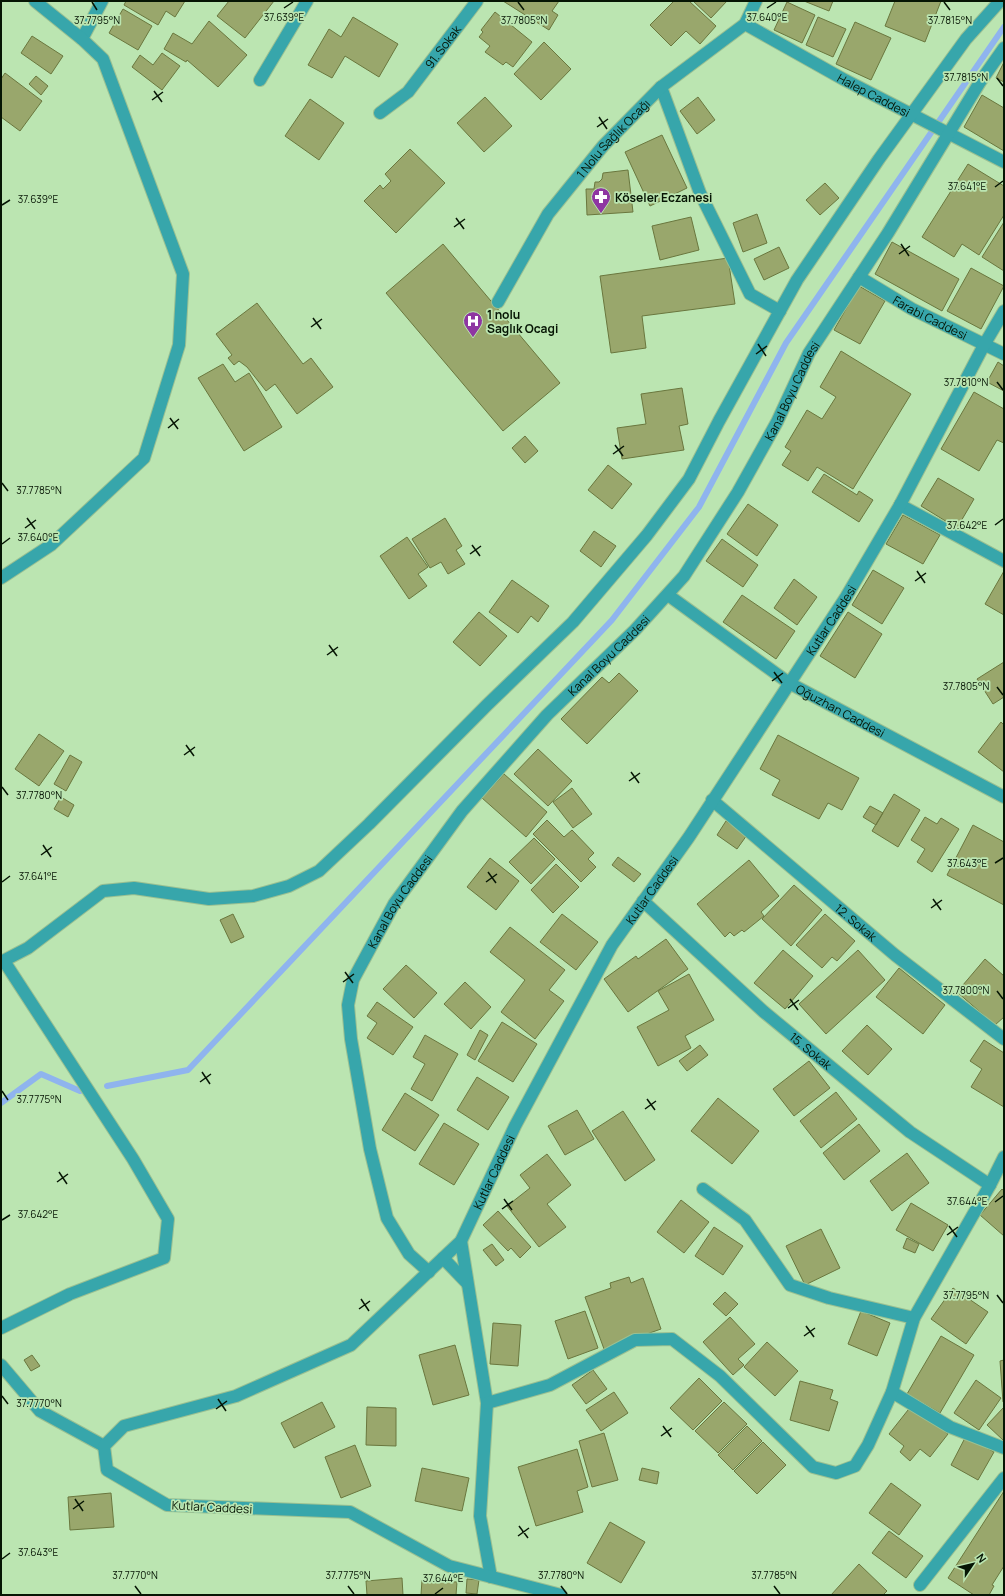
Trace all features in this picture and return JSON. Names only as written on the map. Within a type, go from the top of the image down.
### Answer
[{"type":"street","points":[[1,578],[51,545],[144,458],[179,345],[183,274],[102,59],[82,38],[35,1]]},
{"type":"street","points":[[82,38],[102,1]]},
{"type":"street","points":[[260,80],[307,1]]},
{"type":"street","name":"91. Sokak","points":[[380,113],[408,92],[477,1]]},
{"type":"street","name":"1 Nolu Sağlık Ocağı","points":[[498,302],[548,214],[603,146],[661,87],[745,24],[756,1]]},
{"type":"street","points":[[1,1328],[70,1294],[164,1258],[168,1220],[133,1159],[2,961],[28,948],[103,891],[134,888],[209,899],[253,896],[289,886],[319,872],[370,824],[487,705],[573,622],[647,535],[689,480],[719,421],[797,280],[879,159],[966,39],[1000,1]]},
{"type":"street","name":"Halep Caddesi","points":[[745,24],[843,79],[1004,162]]},
{"type":"street","name":"Kanal Boyu Caddesi","points":[[429,1272],[409,1254],[387,1218],[370,1149],[351,1039],[348,1005],[353,980],[394,904],[462,811],[547,715],[635,630],[684,576],[738,492],[777,422],[809,353],[950,134],[980,82],[1004,48]]},
{"type":"street","points":[[661,87],[700,193],[750,294],[780,310]]},
{"type":"street","name":"Farabi Caddesi","points":[[859,277],[912,309],[1004,354]]},
{"type":"street","name":"Kutlar Caddesi","points":[[561,1595],[449,1566],[350,1512],[167,1505],[107,1470],[104,1446],[124,1426],[236,1396],[351,1345],[461,1241],[515,1126],[612,945],[689,837],[846,596],[900,505],[984,345],[1004,311]]},
{"type":"street","points":[[900,505],[1004,561]]},
{"type":"street","name":"Oğuzhan Caddesi","points":[[668,594],[789,682],[1004,797]]},
{"type":"street","name":"12. Sokak","points":[[712,800],[895,955],[1004,1039]]},
{"type":"street","name":"15. Sokak","points":[[643,901],[764,1012],[910,1132],[990,1185]]},
{"type":"street","points":[[487,1403],[550,1385],[634,1340],[672,1339],[720,1376],[814,1467],[836,1473],[855,1466],[868,1445],[892,1392],[914,1318],[990,1185],[1004,1157]]},
{"type":"street","points":[[703,1189],[744,1220],[790,1285],[829,1298],[914,1318]]},
{"type":"street","points":[[461,1241],[487,1403],[480,1516],[491,1577]]},
{"type":"street","points":[[444,1258],[467,1283]]},
{"type":"street","points":[[1,1365],[40,1411],[104,1446]]},
{"type":"street","points":[[892,1392],[950,1427],[1004,1448]]},
{"type":"street","points":[[920,1585],[1004,1478]]},
{"type":"building","points":[[126,1],[185,1],[175,17],[166,11],[158,25],[124,5]]},
{"type":"building","points":[[229,1],[274,1],[245,38],[217,16]]},
{"type":"building","points":[[503,1],[559,1],[552,11],[558,15],[549,30]]},
{"type":"building","points":[[674,1],[689,1],[716,26],[700,44],[686,31],[671,46],[650,25]]},
{"type":"building","points":[[693,1],[727,1],[711,18]]},
{"type":"building","points":[[804,1],[833,1],[829,11]]},
{"type":"building","points":[[895,1],[941,1],[925,42],[885,26]]},
{"type":"building","points":[[787,2],[815,15],[802,43],[774,30]]},
{"type":"building","points":[[123,9],[152,26],[138,50],[109,33]]},
{"type":"building","points":[[495,12],[532,42],[513,67],[506,62],[503,65],[485,52],[490,46],[479,37],[483,32],[481,30]]},
{"type":"building","points":[[353,17],[398,44],[379,77],[345,56],[332,78],[308,65],[329,29],[341,37]]},
{"type":"building","points":[[818,17],[846,29],[833,57],[806,45]]},
{"type":"building","points":[[209,21],[247,55],[218,87],[187,60],[186,62],[164,49],[173,33],[192,44]]},
{"type":"building","points":[[855,22],[891,38],[871,80],[836,64]]},
{"type":"building","points":[[32,36],[63,56],[51,74],[21,53]]},
{"type":"building","points":[[544,42],[571,69],[541,100],[514,74]]},
{"type":"building","points":[[162,53],[180,66],[162,90],[132,67],[140,55],[153,65]]},
{"type":"building","points":[[1004,62],[1004,82],[996,78]]},
{"type":"building","points":[[5,73],[42,101],[20,131],[1,117],[1,79]]},
{"type":"building","points":[[36,76],[48,86],[41,95],[29,84]]},
{"type":"building","points":[[982,95],[1004,108],[1004,151],[964,127]]},
{"type":"building","points":[[485,97],[512,126],[484,152],[457,123]]},
{"type":"building","points":[[698,97],[715,120],[697,134],[680,111]]},
{"type":"building","points":[[310,99],[344,123],[319,160],[285,136]]},
{"type":"building","points":[[662,135],[687,188],[650,206],[625,152]]},
{"type":"building","points":[[410,149],[445,183],[396,233],[364,201],[380,185],[383,189],[391,181],[385,174]]},
{"type":"building","points":[[968,164],[1004,186],[1004,215],[979,255],[962,244],[954,257],[922,237]]},
{"type":"building","points":[[628,170],[633,212],[587,215],[586,189],[594,189],[595,182],[599,182],[602,179],[603,173]]},
{"type":"building","points":[[825,183],[839,198],[820,215],[806,200]]},
{"type":"building","points":[[757,214],[767,243],[743,252],[733,223]]},
{"type":"building","points":[[691,217],[699,250],[660,260],[652,226]]},
{"type":"building","points":[[1004,222],[1004,271],[982,257]]},
{"type":"building","points":[[892,242],[959,279],[942,311],[875,274]]},
{"type":"building","name":"1 nolu Saglık Ocagi","points":[[443,244],[560,383],[503,431],[386,293]]},
{"type":"building","points":[[779,247],[789,268],[764,280],[754,259]]},
{"type":"building","points":[[728,258],[735,304],[642,316],[646,348],[611,353],[600,276]]},
{"type":"building","points":[[971,268],[1004,286],[981,329],[947,311]]},
{"type":"building","points":[[859,286],[885,301],[860,344],[834,330]]},
{"type":"building","points":[[257,303],[303,364],[311,358],[333,387],[297,414],[275,384],[266,391],[247,367],[239,361],[234,365],[228,358],[232,355],[216,334]]},
{"type":"building","points":[[841,351],[911,394],[853,489],[817,467],[808,481],[782,465],[791,451],[785,447],[807,410],[822,419],[836,397],[820,387]]},
{"type":"building","points":[[998,362],[1004,366],[1004,391],[987,382]]},
{"type":"building","points":[[223,364],[235,382],[249,373],[282,427],[244,451],[198,378]]},
{"type":"building","points":[[682,388],[688,424],[679,426],[684,450],[622,459],[617,428],[646,424],[641,394]]},
{"type":"building","points":[[974,392],[1004,409],[1004,443],[997,440],[979,471],[941,449]]},
{"type":"building","points":[[525,436],[538,451],[525,463],[512,448]]},
{"type":"building","points":[[608,465],[632,484],[612,509],[588,490]]},
{"type":"building","points":[[824,474],[857,495],[859,491],[873,500],[859,522],[812,492]]},
{"type":"building","points":[[938,478],[974,499],[957,528],[921,506]]},
{"type":"building","points":[[748,504],[778,525],[757,556],[727,534]]},
{"type":"building","points":[[903,515],[940,535],[923,564],[886,544]]},
{"type":"building","points":[[445,518],[462,546],[456,550],[465,564],[448,574],[441,562],[430,568],[412,539]]},
{"type":"building","points":[[594,531],[616,546],[601,567],[580,551]]},
{"type":"building","points":[[407,537],[428,567],[418,574],[427,586],[409,599],[380,556]]},
{"type":"building","points":[[722,539],[758,565],[743,587],[706,561]]},
{"type":"building","points":[[873,570],[904,588],[882,624],[852,605]]},
{"type":"building","points":[[1004,571],[1004,615],[985,604]]},
{"type":"building","points":[[794,579],[817,597],[797,625],[774,608]]},
{"type":"building","points":[[512,580],[549,606],[538,622],[531,616],[518,633],[489,612]]},
{"type":"building","points":[[742,595],[795,631],[776,659],[723,622]]},
{"type":"building","points":[[479,612],[507,636],[480,666],[453,642]]},
{"type":"building","points":[[848,612],[882,634],[855,678],[820,656]]},
{"type":"building","points":[[1004,662],[1004,697],[993,704],[977,679]]},
{"type":"building","points":[[619,673],[638,691],[587,744],[561,719],[602,677],[609,683]]},
{"type":"building","points":[[1001,722],[1004,725],[1004,772],[978,752]]},
{"type":"building","points":[[39,734],[64,751],[39,786],[15,769]]},
{"type":"building","points":[[778,735],[859,778],[842,810],[828,803],[819,819],[772,795],[780,780],[760,769]]},
{"type":"building","points":[[538,749],[572,781],[548,806],[514,774]]},
{"type":"building","points":[[70,755],[82,762],[66,791],[54,784]]},
{"type":"building","points":[[504,774],[547,812],[526,837],[482,798]]},
{"type":"building","points":[[572,788],[592,814],[573,828],[553,802]]},
{"type":"building","points":[[894,794],[920,810],[898,847],[872,831]]},
{"type":"building","points":[[61,797],[74,805],[68,817],[54,809]]},
{"type":"building","points":[[870,806],[883,813],[876,825],[863,817]]},
{"type":"building","points":[[925,817],[937,824],[941,818],[959,829],[932,872],[917,862],[925,849],[911,840]]},
{"type":"building","points":[[547,820],[564,837],[572,830],[594,853],[588,859],[596,867],[581,882],[533,834]]},
{"type":"building","points":[[726,821],[747,835],[737,849],[717,835]]},
{"type":"building","points":[[973,825],[1004,842],[1004,905],[947,875]]},
{"type":"building","points":[[534,838],[555,859],[531,884],[509,862]]},
{"type":"building","points":[[618,857],[641,874],[634,882],[612,865]]},
{"type":"building","points":[[490,858],[519,881],[496,910],[467,887]]},
{"type":"building","points":[[749,860],[779,896],[761,912],[764,916],[744,932],[742,930],[734,936],[730,932],[725,937],[697,904]]},
{"type":"building","points":[[556,864],[579,887],[553,913],[531,890]]},
{"type":"building","points":[[794,885],[822,910],[791,946],[762,919]]},
{"type":"building","points":[[233,914],[244,937],[231,943],[220,920]]},
{"type":"building","points":[[562,914],[598,942],[576,970],[540,942]]},
{"type":"building","points":[[825,914],[855,941],[837,961],[832,957],[822,968],[796,945]]},
{"type":"building","points":[[510,927],[565,970],[549,990],[564,1001],[535,1039],[501,1012],[525,980],[490,952]]},
{"type":"building","points":[[666,939],[688,969],[628,1012],[604,979],[636,956],[638,959]]},
{"type":"building","points":[[783,950],[813,976],[785,1009],[754,983]]},
{"type":"building","points":[[858,950],[885,980],[826,1034],[799,1004]]},
{"type":"building","points":[[985,959],[1004,976],[1004,1017],[995,1025],[957,992]]},
{"type":"building","points":[[406,965],[437,993],[414,1018],[383,989]]},
{"type":"building","points":[[899,968],[945,1005],[923,1034],[876,997]]},
{"type":"building","points":[[689,974],[714,1020],[685,1036],[691,1048],[658,1066],[637,1027],[669,1010],[658,991]]},
{"type":"building","points":[[465,982],[491,1007],[471,1029],[444,1004]]},
{"type":"building","points":[[377,1002],[413,1027],[393,1055],[367,1038],[377,1023],[367,1016]]},
{"type":"building","points":[[502,1022],[537,1044],[513,1082],[478,1061]]},
{"type":"building","points":[[867,1025],[892,1049],[868,1075],[842,1051]]},
{"type":"building","points":[[480,1030],[488,1035],[475,1060],[467,1055]]},
{"type":"building","points":[[425,1035],[458,1054],[432,1101],[411,1089],[425,1064],[413,1057]]},
{"type":"building","points":[[984,1040],[1004,1053],[1004,1107],[971,1087],[982,1069],[970,1061]]},
{"type":"building","points":[[700,1045],[708,1055],[687,1071],[679,1061]]},
{"type":"building","points":[[809,1061],[830,1088],[794,1116],[773,1089]]},
{"type":"building","points":[[477,1077],[509,1097],[488,1130],[457,1110]]},
{"type":"building","points":[[836,1092],[857,1119],[821,1148],[800,1121]]},
{"type":"building","points":[[405,1093],[439,1115],[415,1151],[382,1130]]},
{"type":"building","points":[[718,1098],[759,1131],[732,1164],[691,1131]]},
{"type":"building","points":[[577,1110],[594,1139],[565,1155],[548,1126]]},
{"type":"building","points":[[623,1111],[655,1160],[625,1181],[592,1131]]},
{"type":"building","points":[[444,1123],[479,1144],[454,1185],[419,1164]]},
{"type":"building","points":[[859,1124],[880,1151],[844,1180],[823,1153]]},
{"type":"building","points":[[907,1153],[929,1183],[892,1211],[870,1181]]},
{"type":"building","points":[[547,1154],[571,1185],[547,1204],[566,1227],[539,1247],[507,1206],[530,1188],[520,1175]]},
{"type":"building","points":[[1002,1189],[1004,1191],[1004,1236],[980,1215]]},
{"type":"building","points":[[681,1200],[709,1222],[684,1253],[657,1232]]},
{"type":"building","points":[[911,1203],[948,1225],[933,1251],[896,1230]]},
{"type":"building","points":[[498,1211],[531,1247],[520,1258],[511,1248],[508,1251],[483,1225]]},
{"type":"building","points":[[714,1227],[743,1246],[723,1275],[695,1256]]},
{"type":"building","points":[[821,1229],[840,1268],[805,1285],[786,1246]]},
{"type":"building","points":[[907,1238],[919,1244],[915,1253],[903,1248]]},
{"type":"building","points":[[492,1244],[504,1260],[496,1266],[483,1250]]},
{"type":"building","points":[[629,1277],[631,1283],[643,1278],[661,1329],[604,1349],[585,1297],[611,1288],[610,1283]]},
{"type":"building","points":[[953,1288],[988,1312],[966,1344],[931,1319]]},
{"type":"building","points":[[725,1292],[738,1304],[726,1316],[713,1304]]},
{"type":"building","points":[[585,1311],[598,1348],[568,1359],[555,1321]]},
{"type":"building","points":[[861,1311],[890,1323],[877,1356],[848,1344]]},
{"type":"building","points":[[730,1317],[755,1344],[738,1359],[744,1365],[733,1375],[703,1342]]},
{"type":"building","points":[[493,1323],[521,1325],[518,1366],[490,1364]]},
{"type":"building","points":[[941,1336],[974,1355],[940,1413],[907,1394]]},
{"type":"building","points":[[767,1342],[798,1371],[775,1396],[744,1367]]},
{"type":"building","points":[[455,1345],[469,1395],[433,1405],[419,1355]]},
{"type":"building","points":[[32,1355],[40,1366],[31,1371],[24,1360]]},
{"type":"building","points":[[1004,1360],[1004,1402],[1003,1402],[1000,1361]]},
{"type":"building","points":[[593,1370],[607,1389],[586,1404],[572,1385]]},
{"type":"building","points":[[699,1378],[722,1401],[693,1430],[670,1408]]},
{"type":"building","points":[[976,1380],[1001,1398],[979,1430],[954,1413]]},
{"type":"building","points":[[800,1381],[833,1390],[830,1399],[838,1402],[829,1431],[790,1420]]},
{"type":"building","points":[[614,1392],[628,1413],[601,1431],[586,1410]]},
{"type":"building","points":[[322,1402],[335,1427],[294,1448],[281,1423]]},
{"type":"building","points":[[724,1402],[747,1424],[718,1453],[695,1431]]},
{"type":"building","points":[[912,1405],[948,1434],[930,1457],[920,1449],[910,1461],[900,1452],[904,1446],[889,1434]]},
{"type":"building","points":[[367,1407],[396,1408],[396,1446],[366,1445]]},
{"type":"building","points":[[1004,1407],[1004,1441],[987,1425]]},
{"type":"building","points":[[747,1426],[762,1441],[733,1470],[718,1455]]},
{"type":"building","points":[[604,1433],[618,1480],[592,1487],[579,1441]]},
{"type":"building","points":[[966,1436],[994,1452],[978,1480],[951,1465]]},
{"type":"building","points":[[763,1442],[786,1465],[757,1494],[734,1471]]},
{"type":"building","points":[[355,1445],[371,1486],[341,1498],[325,1457]]},
{"type":"building","points":[[577,1449],[588,1487],[577,1491],[583,1512],[536,1526],[518,1467]]},
{"type":"building","points":[[422,1468],[469,1478],[462,1511],[415,1501]]},
{"type":"building","points":[[642,1468],[659,1472],[657,1484],[639,1480]]},
{"type":"building","points":[[891,1483],[921,1505],[899,1535],[869,1513]]},
{"type":"building","points":[[1004,1491],[1004,1566],[992,1585],[994,1586],[989,1595],[974,1595],[948,1578]]},
{"type":"building","points":[[111,1493],[114,1527],[70,1530],[68,1497]]},
{"type":"building","points":[[610,1522],[645,1542],[621,1583],[587,1563]]},
{"type":"building","points":[[889,1531],[923,1556],[906,1578],[872,1553]]},
{"type":"building","points":[[859,1564],[887,1591],[883,1595],[831,1595]]},
{"type":"building","points":[[402,1578],[403,1595],[367,1595],[366,1581]]},
{"type":"building","points":[[467,1579],[479,1580],[477,1594],[466,1593]]},
{"type":"building","points":[[422,1580],[457,1582],[456,1595],[421,1595]]},
{"type":"waterway","points":[[107,1086],[188,1070],[612,620],[699,507],[786,343],[1004,27]]},
{"type":"waterway","points":[[1,1103],[41,1074],[80,1091]]},
{"type":"place","name":"Köseler Eczanesi","points":[[601,214]]},
{"type":"place","name":"1 nolu Saglık Ocagi","points":[[473,338]]}]
